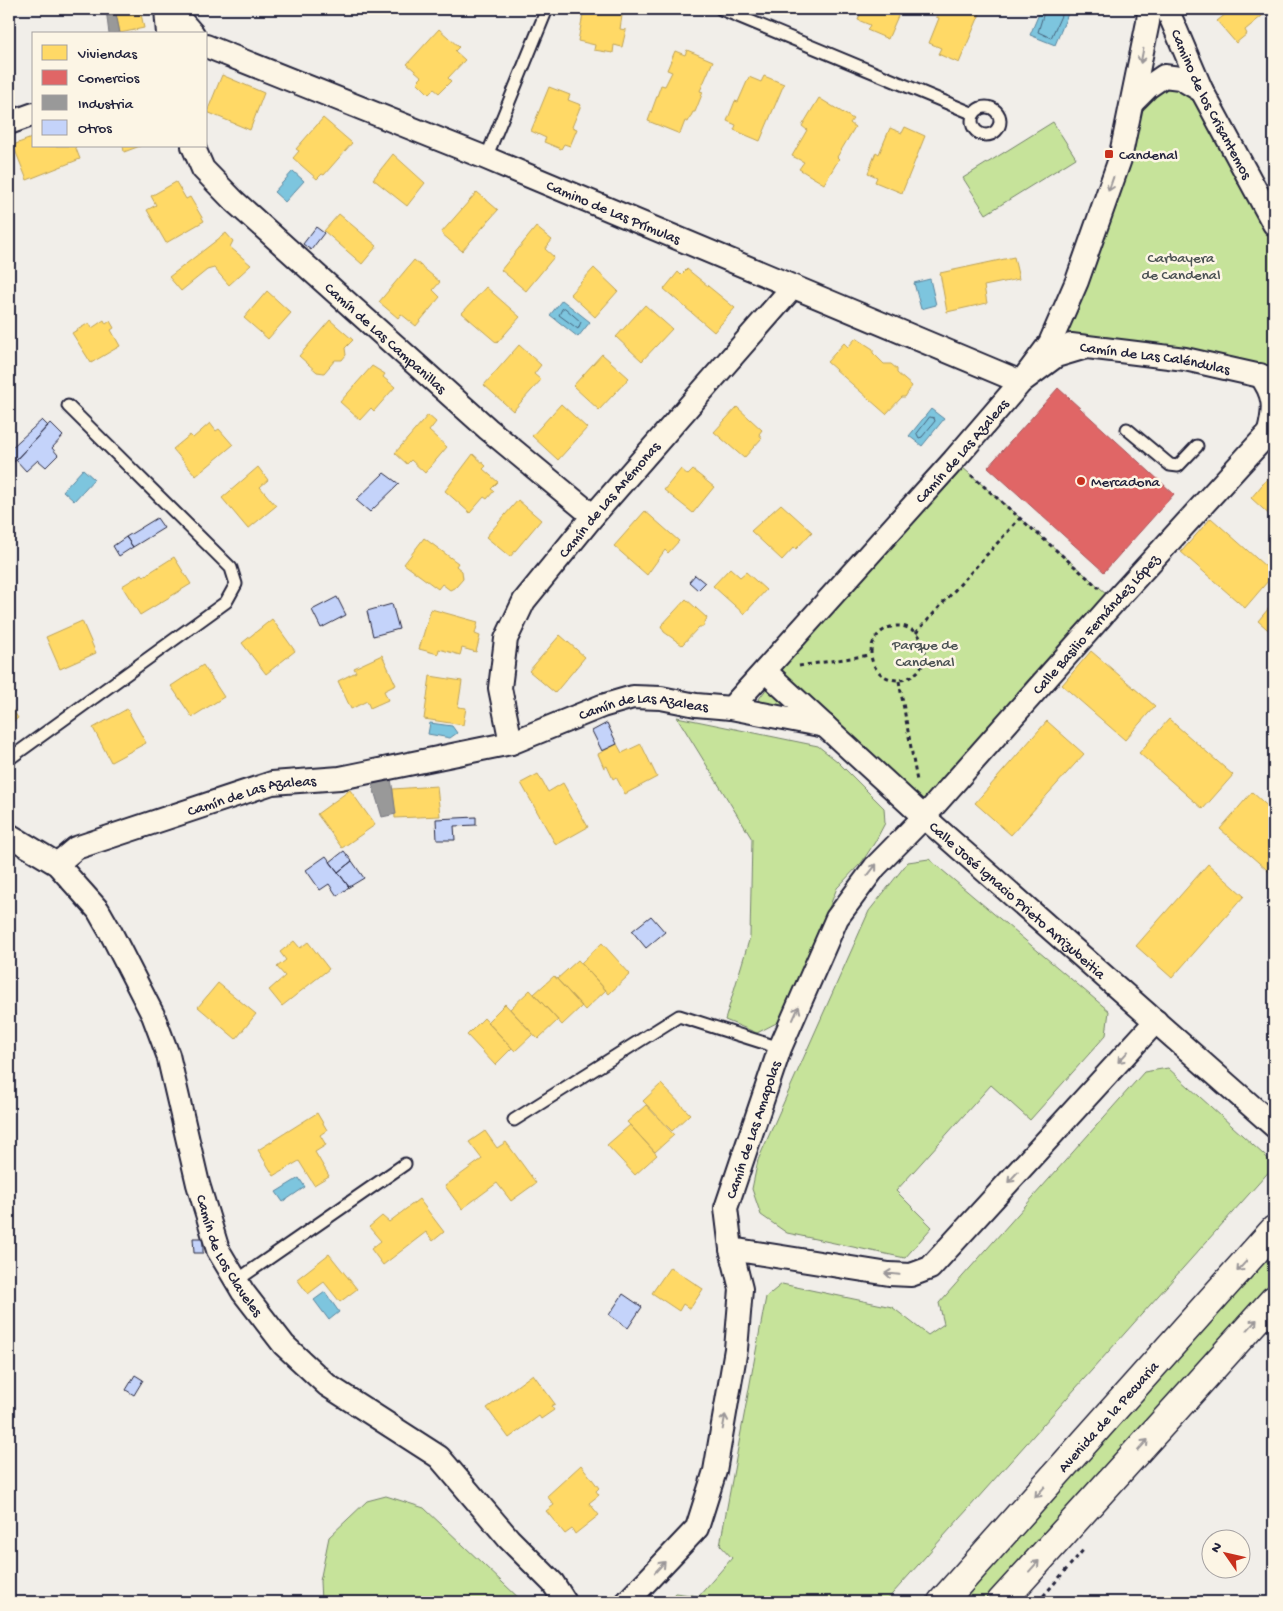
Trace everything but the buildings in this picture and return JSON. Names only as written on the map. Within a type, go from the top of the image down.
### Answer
[{"type":"street","points":[[166,9],[168,32]]},
{"type":"street","points":[[171,9],[191,32]]},
{"type":"street","name":"Camín de Las Azaleas","points":[[57,864],[76,848],[272,783],[340,778],[511,743],[602,706],[633,697],[661,698],[696,705],[731,708],[954,460],[1021,382],[1050,343],[1077,281],[1120,159],[1149,9]]},
{"type":"street","name":"Camino de los Crisantemos","points":[[1167,9],[1202,91],[1274,224]]},
{"type":"street","name":"Camino de Las Prímulas","points":[[208,47],[486,158],[1021,382]]},
{"type":"street","points":[[1132,103],[1148,87],[1164,76],[1180,78],[1202,91]]},
{"type":"street","points":[[9,124],[32,115]]},
{"type":"street","name":"Camín de Las Campanillas","points":[[194,148],[204,169],[234,201],[488,429],[592,516]]},
{"type":"street","name":"Camín de Las Anémonas","points":[[511,743],[500,688],[506,639],[524,601],[592,516],[793,287]]},
{"type":"street","points":[[1065,308],[1065,324],[1070,337],[1086,347]]},
{"type":"street","name":"Camín de Las Caléndulas","points":[[1050,343],[1185,359],[1270,375]]},
{"type":"street","points":[[1021,382],[1056,356],[1086,347]]},
{"type":"street","name":"Calle Basilio Fernández López","points":[[924,817],[1115,601],[1271,429],[1273,414],[1270,375]]},
{"type":"street","name":"Calle José Ignacio Prieto Arrizubeitia","points":[[766,671],[924,817],[1274,1126]]},
{"type":"street","points":[[731,708],[825,726]]},
{"type":"street","name":"Camín de Las Amapolas","points":[[627,1602],[697,1528],[715,1471],[736,1349],[741,1295],[726,1208],[780,1048],[837,918],[875,867],[924,817]]},
{"type":"street","name":"Camín de Los Claveles","points":[[9,835],[57,864],[98,910],[153,1015],[168,1055],[198,1184],[218,1250],[236,1281],[284,1345],[327,1385],[439,1457],[509,1539],[553,1583],[565,1602]]},
{"type":"street","points":[[732,1248],[889,1274],[910,1275],[930,1268],[1156,1021]]},
{"type":"street","name":"Avenida de la Pecuaria","points":[[942,1602],[1274,1230]]},
{"type":"street","points":[[1001,1602],[1274,1300]]},
{"type":"lane","points":[[486,158],[547,9]]},
{"type":"lane","points":[[720,9],[974,114]]},
{"type":"lane","points":[[9,759],[226,602],[236,584],[232,568],[68,406]]},
{"type":"lane","points":[[1127,429],[1170,466],[1178,466],[1197,446]]},
{"type":"lane","points":[[514,1120],[679,1016],[780,1048]]},
{"type":"lane","points":[[236,1281],[405,1164]]},
{"type":"path","points":[[954,460],[1115,601]]},
{"type":"path","points":[[916,633],[1020,518]]},
{"type":"path","points":[[899,626],[916,633],[925,649],[922,667],[908,678],[899,681],[883,676],[876,671],[870,655],[871,646],[882,631],[899,626]]},
{"type":"path","points":[[766,671],[870,655]]},
{"type":"path","points":[[899,681],[924,817]]},
{"type":"green space","name":"Carbayera de Candenal","points":[[1164,76],[1202,91],[1274,224],[1274,373],[1070,337],[1065,324],[1132,103]]},
{"type":"green space","points":[[1053,122],[1076,158],[986,214],[963,178]]},
{"type":"green space","name":"Parque de Candenal","points":[[954,460],[1115,601],[924,817],[765,671]]},
{"type":"green space","points":[[767,688],[792,704],[790,710],[756,703]]},
{"type":"green space","points":[[677,717],[818,746],[837,761],[884,808],[885,823],[875,842],[862,862],[837,888],[784,1019],[757,1033],[725,1020],[750,937],[752,839]]},
{"type":"green space","points":[[929,859],[1109,1011],[1106,1035],[1030,1120],[991,1085],[896,1191],[932,1227],[905,1258],[787,1233],[761,1215],[752,1189],[758,1160],[869,911],[908,862]]},
{"type":"green space","points":[[1168,1068],[1274,1166],[885,1602],[666,1602],[675,1593],[699,1596],[732,1558],[720,1545],[766,1297],[782,1284],[892,1307],[928,1335],[944,1324],[939,1303],[1144,1072]]},
{"type":"green space","points":[[1274,1230],[1274,1300],[1001,1602],[942,1602]]},
{"type":"green space","points":[[386,1496],[424,1508],[523,1602],[321,1602],[320,1581],[329,1537],[367,1501]]},
{"type":"water","points":[[1041,9],[1070,9],[1055,45],[1030,35]]},
{"type":"water","points":[[293,171],[304,181],[285,202],[274,192]]},
{"type":"water","points":[[930,279],[936,305],[921,309],[914,283]]},
{"type":"water","points":[[562,300],[590,322],[578,337],[550,315]]},
{"type":"water","points":[[931,409],[944,419],[922,446],[909,436]]},
{"type":"water","points":[[83,469],[94,479],[74,501],[63,491]]},
{"type":"water","points":[[430,723],[452,726],[457,733],[450,738],[428,734]]},
{"type":"water","points":[[299,1178],[305,1187],[283,1202],[276,1192]]},
{"type":"water","points":[[325,1292],[339,1312],[329,1320],[314,1300]]},
{"type":"place","name":"Candenal","points":[[1109,154]]},
{"type":"place","name":"Mercadona","points":[[1081,481]]}]
